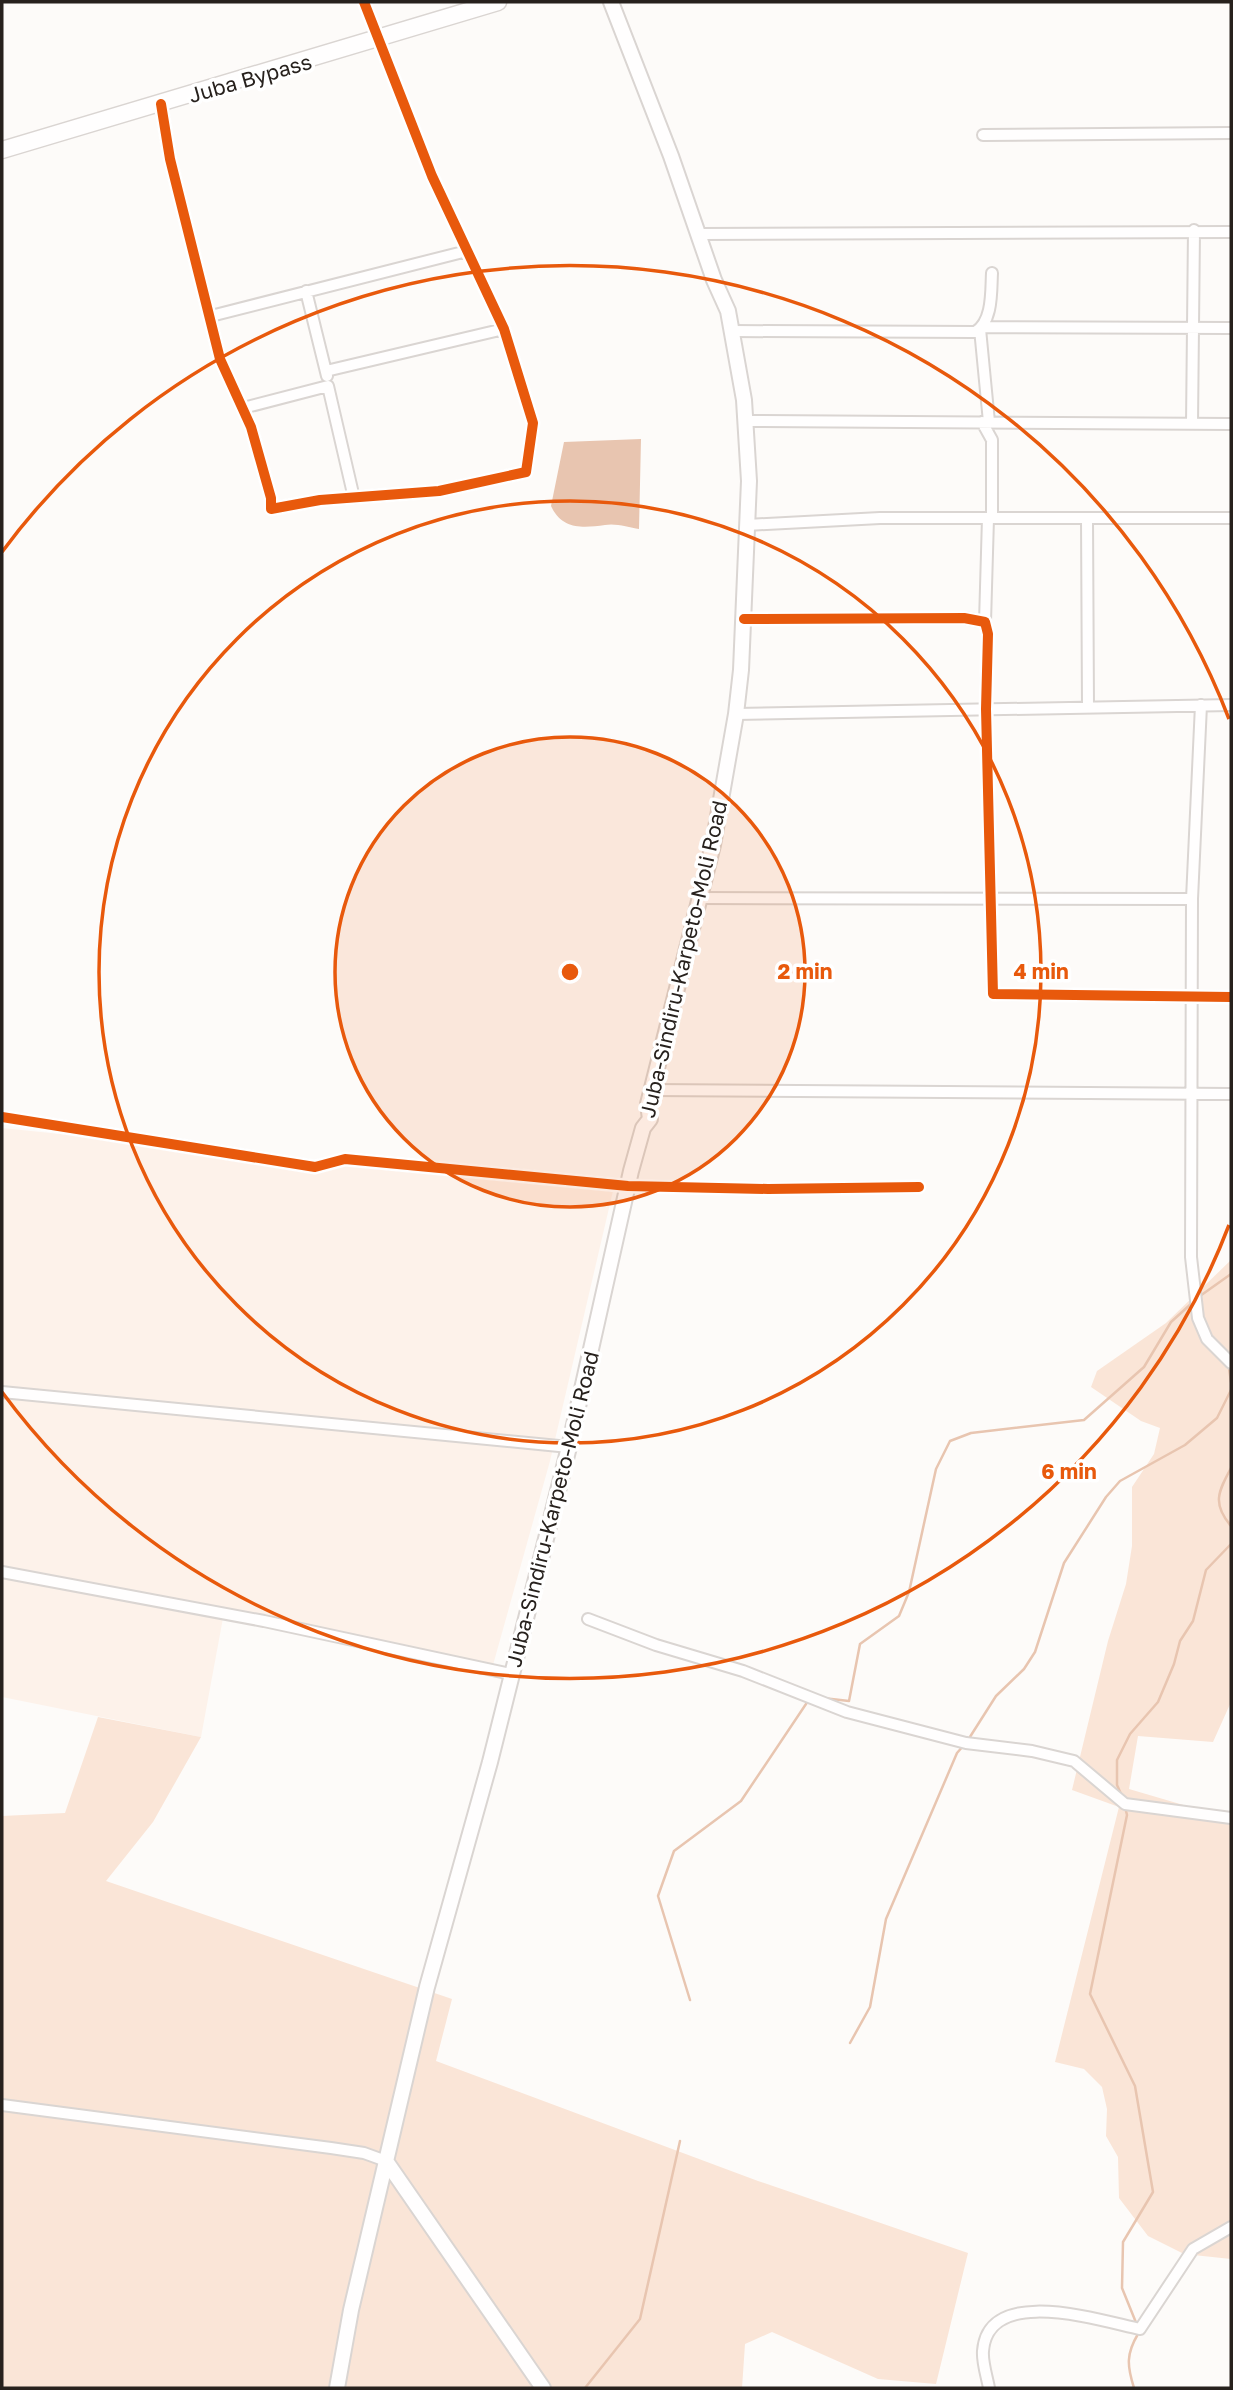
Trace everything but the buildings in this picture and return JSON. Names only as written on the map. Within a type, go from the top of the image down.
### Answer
[{"type":"main road","name":"Juba Bypass","points":[[2,150],[380,39],[466,6],[498,2]]},
{"type":"main road","name":"Juba-Sindiru-Karpeto-Moli Road","points":[[337,2388],[351,2310],[427,1987],[512,1674],[569,1447],[628,1186],[643,1128],[650,1119],[648,1104],[713,845],[736,714],[744,619],[747,525],[746,421],[733,331],[700,234],[611,2]]},
{"type":"main road","points":[[386,2161],[543,2388]]},
{"type":"street","points":[[161,104],[170,159],[220,359],[243,408],[271,498],[271,509],[320,500],[439,491],[526,472],[533,423],[504,329],[432,176],[364,2]]},
{"type":"street","points":[[983,135],[1231,133]]},
{"type":"street","points":[[700,234],[1194,230],[1231,232]]},
{"type":"street","points":[[1192,424],[1194,230]]},
{"type":"street","points":[[211,316],[467,251]]},
{"type":"street","points":[[992,273],[991,299],[981,328],[986,422],[992,440],[985,622],[988,634],[986,709],[993,994],[1231,997]]},
{"type":"street","points":[[306,291],[354,498]]},
{"type":"street","points":[[733,331],[961,333],[981,328],[1231,328]]},
{"type":"street","points":[[326,371],[504,329]]},
{"type":"street","points":[[243,408],[328,386]]},
{"type":"street","points":[[746,421],[1231,424]]},
{"type":"street","points":[[747,525],[880,518],[1231,518]]},
{"type":"street","points":[[1087,518],[1088,707]]},
{"type":"street","points":[[744,619],[964,618],[985,622]]},
{"type":"street","points":[[1201,705],[1192,899],[1189,1094],[1191,1257],[1198,1318],[1207,1339],[1231,1363]]},
{"type":"street","points":[[736,714],[1231,705]]},
{"type":"street","points":[[698,898],[992,901],[1192,899]]},
{"type":"street","points":[[651,1090],[1231,1094]]},
{"type":"street","points":[[2,1117],[315,1167],[345,1159],[628,1186],[768,1189],[919,1187]]},
{"type":"street","points":[[2,1392],[569,1447]]},
{"type":"street","points":[[2,1572],[264,1621],[512,1674]]},
{"type":"street","points":[[587,1619],[656,1646],[743,1671],[847,1712],[966,1743],[1032,1751],[1074,1761],[1125,1804],[1231,1818]]},
{"type":"street","points":[[2,2105],[331,2148],[364,2153],[386,2161]]},
{"type":"street","points":[[989,2388],[982,2352],[987,2332],[1001,2318],[1034,2311],[1088,2318],[1140,2329],[1193,2249],[1231,2227]]},
{"type":"shaded area","points":[[641,439],[639,529],[613,524],[574,526],[561,520],[551,506],[564,442]]},
{"type":"shaded area","points":[[2,1128],[613,1191],[550,1461],[493,1665],[223,1618],[201,1737],[2,1697]]},
{"type":"shaded area","points":[[1231,1260],[1231,1702],[1213,1742],[1138,1736],[1129,1789],[1231,1819],[1231,2259],[1184,2254],[1148,2236],[1119,2198],[1118,2157],[1106,2136],[1107,2109],[1102,2087],[1084,2069],[1055,2062],[1119,1807],[1072,1790],[1108,1641],[1126,1584],[1132,1546],[1132,1487],[1154,1454],[1160,1428],[1141,1421],[1091,1387],[1097,1371],[1166,1323]]},
{"type":"shaded area","points":[[98,1717],[201,1737],[153,1822],[106,1881],[452,1999],[436,2061],[758,2181],[968,2253],[936,2384],[878,2379],[772,2332],[745,2344],[742,2388],[2,2388],[2,1816],[65,1813]]},
{"type":"waterway","points":[[1200,1296],[1231,1274]]},
{"type":"waterway","points":[[823,1698],[849,1701],[860,1644],[899,1616],[909,1592],[936,1469],[950,1441],[971,1433],[1084,1420],[1144,1367],[1171,1322],[1192,1303]]},
{"type":"waterway","points":[[1229,1368],[1231,1382]]},
{"type":"waterway","points":[[968,1740],[996,1696],[1024,1669],[1035,1652],[1064,1563],[1106,1497],[1120,1481],[1185,1445],[1217,1418],[1231,1390]]},
{"type":"waterway","points":[[1231,1468],[1219,1498],[1221,1511],[1231,1526]]},
{"type":"waterway","points":[[1121,1794],[1117,1785],[1117,1760],[1130,1734],[1158,1702],[1174,1664],[1180,1641],[1193,1621],[1206,1570],[1231,1544]]},
{"type":"waterway","points":[[690,2000],[658,1896],[674,1851],[741,1801],[808,1701]]},
{"type":"waterway","points":[[850,2043],[870,2007],[886,1919],[957,1753],[964,1745]]},
{"type":"waterway","points":[[1125,1807],[1127,1815],[1090,1994],[1135,2086],[1153,2192],[1123,2242],[1122,2288],[1137,2325]]},
{"type":"waterway","points":[[585,2388],[640,2319],[680,2141]]},
{"type":"waterway","points":[[1134,2388],[1129,2360],[1138,2334]]},
{"type":"cycle path","points":[[161,104],[170,159],[220,359],[251,427],[271,498],[271,509],[320,500],[439,491],[526,472],[533,423],[504,329],[432,176],[364,2]]},
{"type":"cycle path","points":[[744,619],[964,618],[985,622],[988,634],[986,709],[993,994],[1231,997]]},
{"type":"cycle path","points":[[2,1117],[315,1167],[345,1159],[628,1186],[768,1189],[919,1187]]}]
